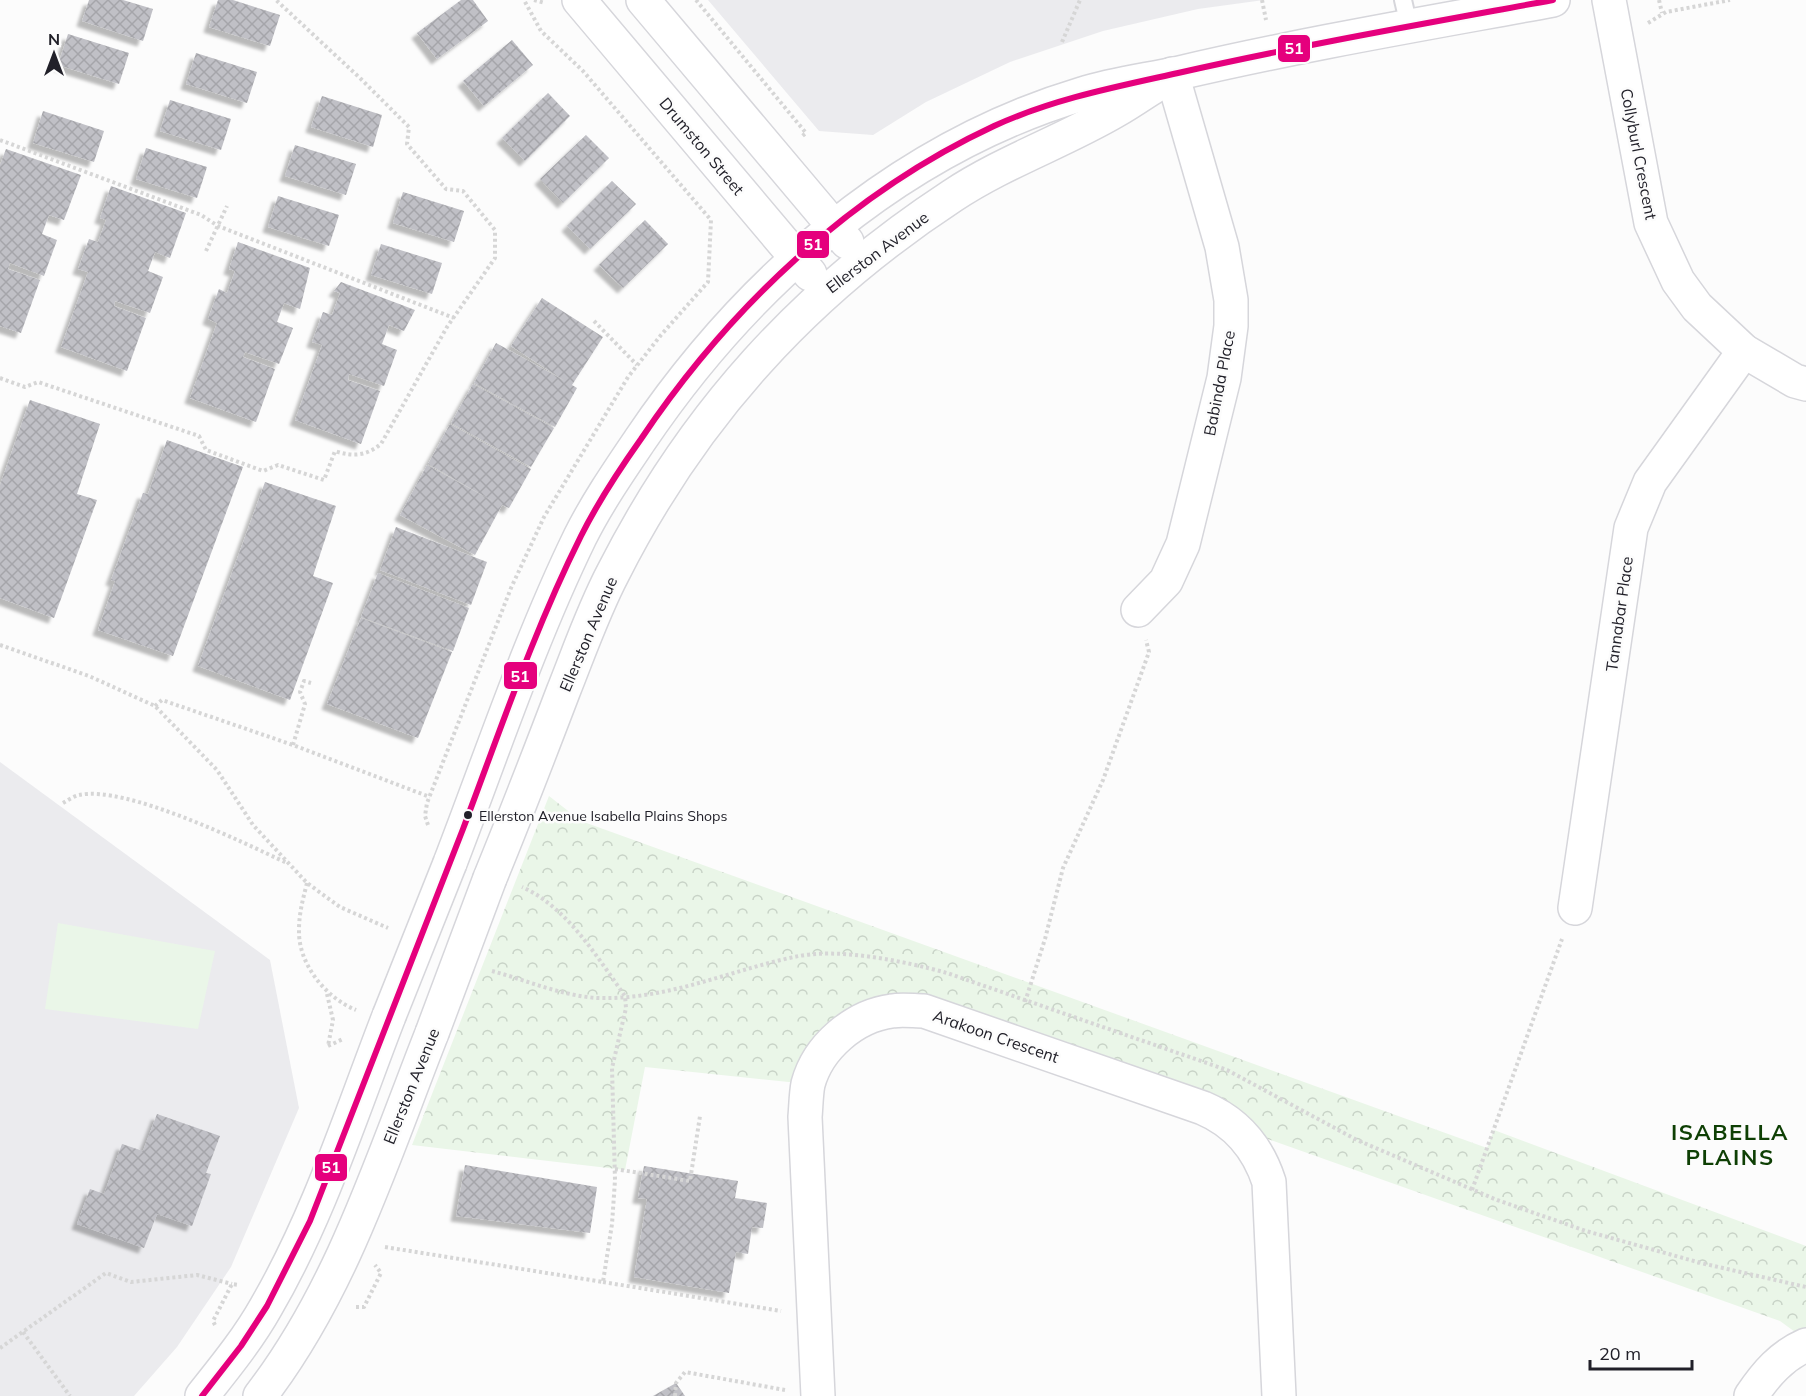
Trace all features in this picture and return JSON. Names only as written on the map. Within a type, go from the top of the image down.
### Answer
[{"type":"street","name":"Drumston Street","points":[[579,0],[825,291]]},
{"type":"street","points":[[643,0],[862,260]]},
{"type":"street","name":"Ellerston Avenue","points":[[202,1396],[241,1346],[267,1306],[310,1221],[377,1015],[450,863],[534,645],[580,537],[609,485],[675,387],[713,342],[797,258],[834,226],[915,168],[996,125],[1083,93],[1273,51],[1406,13],[1553,0]]},
{"type":"street","name":"Collyburl Crescent","points":[[1609,0],[1652,223],[1678,281],[1697,307],[1744,351],[1795,381],[1806,384]]},
{"type":"street","name":"Ellerston Avenue","points":[[260,1396],[286,1363],[337,1270],[432,1033],[503,882],[589,626],[613,573],[671,470],[741,376],[825,291],[862,260],[952,195],[1001,166],[1114,112],[1172,74]]},
{"type":"street","name":"Babinda Place","points":[[1138,610],[1166,581],[1183,544],[1224,378],[1231,326],[1231,300],[1222,248],[1172,74]]},
{"type":"street","name":"Tannabar Place","points":[[1575,908],[1631,528],[1650,482],[1744,351]]},
{"type":"street","name":"Arakoon Crescent","points":[[818,1396],[805,1117],[808,1084],[828,1047],[860,1021],[891,1011],[924,1011],[1203,1108],[1219,1114],[1246,1136],[1264,1165],[1269,1182],[1279,1396]]},
{"type":"street","points":[[1751,1396],[1769,1370],[1806,1346]]},
{"type":"path","points":[[0,378],[25,387],[38,382],[144,416],[199,436],[206,450],[263,471],[278,465],[324,480],[335,451],[359,455],[372,451],[381,444],[415,381],[495,258],[497,244],[495,231],[463,191],[446,189],[407,144],[409,127],[362,79],[276,0]]},
{"type":"path","points":[[428,826],[425,816],[430,797],[511,588],[544,517],[580,454],[637,365],[708,282],[711,220],[583,71],[542,31],[524,0]]},
{"type":"path","points":[[696,0],[806,133]]},
{"type":"path","points":[[1062,42],[1080,0]]},
{"type":"path","points":[[1659,0],[1662,13]]},
{"type":"path","points":[[1644,30],[1655,16],[1662,13],[1730,0]]},
{"type":"path","points":[[0,140],[201,215],[218,226],[455,318]]},
{"type":"path","points":[[206,251],[227,206]]},
{"type":"path","points":[[594,321],[637,365]]},
{"type":"path","points":[[1025,1002],[1045,939],[1063,868],[1103,780],[1149,652],[1138,610]]},
{"type":"path","points":[[293,745],[305,704],[300,692],[304,681],[311,683]]},
{"type":"path","points":[[155,706],[162,700],[293,745],[430,797]]},
{"type":"path","points":[[63,802],[79,795],[105,795],[139,804],[194,820],[291,864]]},
{"type":"path","points":[[503,882],[542,896],[558,910],[625,996],[626,1008],[612,1068],[615,1169],[612,1224],[603,1282]]},
{"type":"path","points":[[307,883],[300,910],[298,933],[308,965],[328,994],[333,1020],[328,1046]]},
{"type":"path","points":[[1472,1190],[1558,949],[1575,908]]},
{"type":"path","points":[[328,994],[346,1005],[377,1015]]},
{"type":"path","points":[[615,1169],[690,1181],[700,1116]]},
{"type":"path","points":[[384,1247],[814,1316]]},
{"type":"path","points":[[364,1306],[381,1273],[371,1258]]},
{"type":"path","points":[[0,1348],[106,1273],[131,1282],[197,1275],[232,1284]]},
{"type":"path","points":[[23,1332],[70,1396]]},
{"type":"path","points":[[675,1396],[676,1383],[685,1372],[784,1389],[793,1396]]},
{"type":"shaded area","points":[[708,0],[1264,0],[1198,9],[1103,31],[1010,62],[926,102],[873,135],[819,131]]},
{"type":"shaded area","points":[[0,762],[270,960],[299,1108],[231,1267],[177,1347],[134,1396],[0,1396]]},
{"type":"green space","points":[[549,796],[581,821],[1487,1148],[1494,1130],[1806,1246],[1806,1340],[1780,1321],[1234,1127],[891,1011],[808,1084],[645,1067],[625,1170],[412,1145]]},
{"type":"green space","points":[[58,923],[215,951],[198,1029],[45,1009]]},
{"type":"building","points":[[89,0],[123,0],[153,9],[143,41],[82,21]]},
{"type":"building","points":[[218,0],[233,0],[280,15],[270,46],[209,27]]},
{"type":"building","points":[[461,0],[473,0],[488,21],[437,59],[417,33]]},
{"type":"building","points":[[68,34],[129,53],[119,84],[58,65]]},
{"type":"building","points":[[512,40],[533,65],[484,106],[463,81]]},
{"type":"building","points":[[196,53],[257,72],[247,103],[186,84]]},
{"type":"building","points":[[548,93],[570,116],[525,161],[502,138]]},
{"type":"building","points":[[322,96],[382,115],[373,147],[311,127]]},
{"type":"building","points":[[170,100],[231,119],[221,150],[160,131]]},
{"type":"building","points":[[43,111],[104,131],[94,162],[33,143]]},
{"type":"building","points":[[586,135],[609,158],[563,203],[540,179]]},
{"type":"building","points":[[295,145],[356,164],[346,195],[285,176]]},
{"type":"building","points":[[146,148],[207,167],[197,198],[136,179]]},
{"type":"building","points":[[6,149],[81,175],[64,220],[49,215],[42,234],[57,240],[44,276],[10,263],[8,269],[40,280],[21,333],[0,326],[0,165]]},
{"type":"building","points":[[612,181],[636,204],[590,249],[567,226]]},
{"type":"building","points":[[111,186],[186,213],[170,258],[155,252],[148,271],[163,277],[150,313],[115,301],[114,306],[146,318],[127,371],[61,347],[88,272],[78,269],[89,239],[98,242],[106,220],[100,218]]},
{"type":"building","points":[[403,192],[464,211],[454,242],[393,223]]},
{"type":"building","points":[[278,196],[339,215],[329,246],[268,227]]},
{"type":"building","points":[[645,220],[668,244],[623,288],[599,265]]},
{"type":"building","points":[[238,242],[310,268],[300,309],[284,303],[277,322],[293,328],[279,364],[245,352],[243,357],[275,369],[256,422],[190,398],[217,323],[208,319],[219,289],[227,293],[235,271],[229,269]]},
{"type":"building","points":[[381,244],[442,263],[432,294],[371,275]]},
{"type":"building","points":[[341,282],[415,310],[404,331],[389,325],[382,344],[397,350],[384,386],[349,374],[348,380],[380,391],[361,444],[295,420],[322,345],[312,342],[323,312],[332,315],[340,293],[334,291]]},
{"type":"building","points":[[542,298],[603,337],[572,385],[577,388],[555,427],[474,383],[496,343],[565,381],[511,346]]},
{"type":"building","points":[[473,384],[554,428],[531,467],[451,423]]},
{"type":"building","points":[[30,400],[100,424],[77,494],[97,500],[54,618],[0,598],[0,485]]},
{"type":"building","points":[[450,424],[531,469],[509,508],[502,505],[475,555],[400,515],[427,465],[498,504],[428,464]]},
{"type":"building","points":[[167,440],[243,467],[173,656],[98,630],[115,581],[111,580],[143,493],[148,494]]},
{"type":"building","points":[[265,482],[336,506],[313,576],[333,583],[290,700],[198,666]]},
{"type":"building","points":[[396,527],[487,562],[471,605],[380,570]]},
{"type":"building","points":[[378,573],[469,608],[453,651],[361,617]]},
{"type":"building","points":[[361,618],[452,652],[418,738],[327,704]]},
{"type":"building","points":[[157,1114],[220,1136],[206,1173],[211,1174],[192,1226],[157,1214],[144,1248],[77,1224],[90,1189],[104,1194],[122,1144],[143,1151]]},
{"type":"building","points":[[465,1165],[597,1187],[590,1233],[456,1216]]},
{"type":"building","points":[[644,1166],[738,1181],[735,1198],[767,1203],[763,1228],[752,1227],[748,1254],[736,1252],[729,1293],[634,1277],[647,1199],[638,1198]]},
{"type":"building","points":[[676,1383],[685,1396],[653,1396]]},
{"type":"transit line","name":"51","points":[[202,1396],[241,1346],[267,1306],[310,1221],[533,644],[581,536],[617,474],[676,391],[713,344],[753,300],[796,258],[890,185],[941,153],[994,126],[1039,108],[1131,83],[1225,63],[1553,0]]},
{"type":"place","name":"Ellerston Avenue Isabella Plains Shops","points":[[468,815]]},
{"type":"district","name":"ISABELLA PLAINS","points":[[1730,1144]]}]
